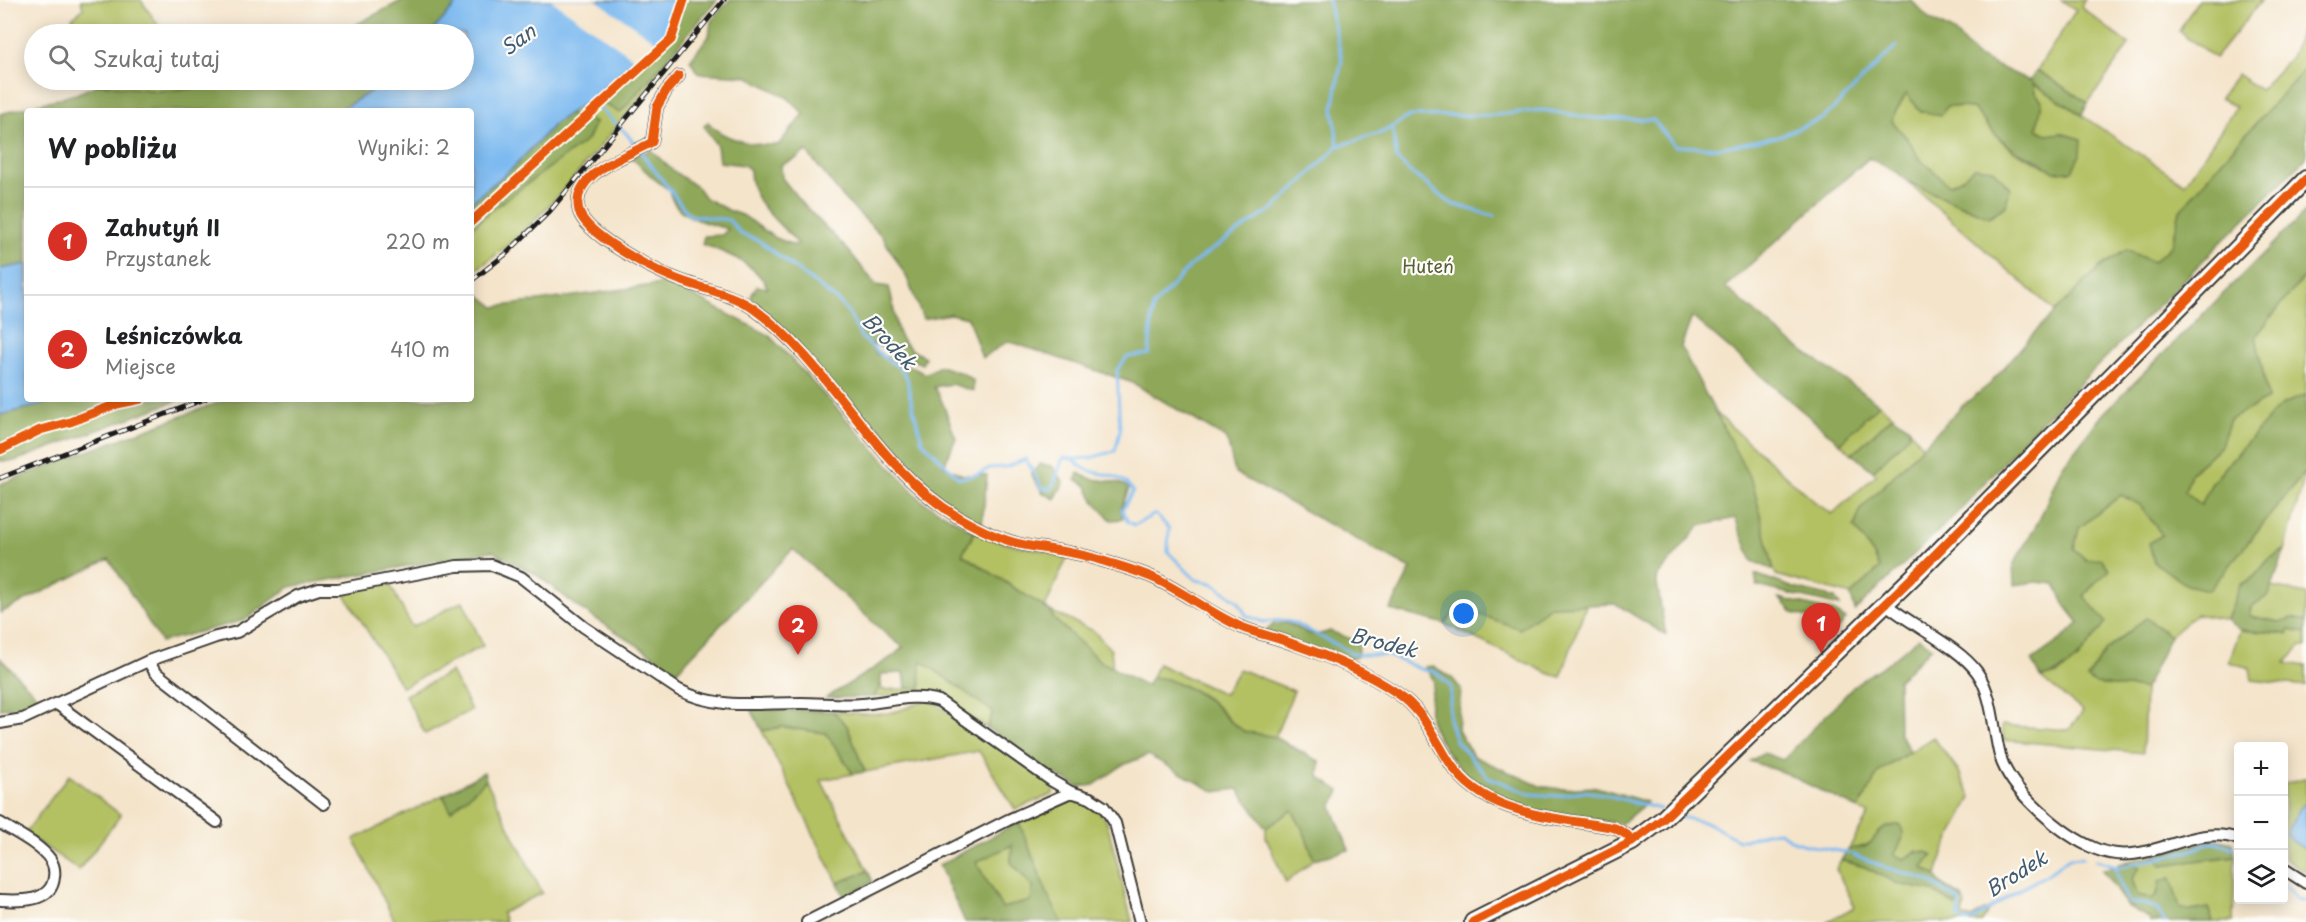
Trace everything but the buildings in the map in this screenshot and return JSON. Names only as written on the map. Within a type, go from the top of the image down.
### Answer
[{"type":"main road","points":[[1473,922],[1632,842],[1671,812],[1886,604],[2306,179]]},
{"type":"street","points":[[679,76],[666,91],[657,107],[652,142],[605,165],[588,181],[581,193],[579,210],[585,221],[600,237],[672,277],[740,300],[784,332],[840,395],[894,464],[932,500],[961,519],[1020,544],[1090,556],[1154,578],[1244,628],[1319,654],[1376,681],[1398,693],[1414,706],[1425,720],[1452,766],[1466,783],[1486,797],[1505,807],[1524,812],[1615,828],[1632,842]]},
{"type":"street","points":[[0,723],[23,719],[148,661],[237,632],[251,626],[280,605],[319,589],[338,589],[457,566],[492,565],[521,577],[584,627],[696,699],[712,703],[733,704],[860,704],[927,697],[939,700],[1029,766],[1071,792],[1090,798],[1104,807],[1115,823],[1140,922]]},
{"type":"street","points":[[1886,604],[1964,658],[1977,672],[1984,685],[2001,759],[2011,779],[2043,814],[2072,837],[2109,854],[2132,856],[2187,839],[2210,835],[2234,838]]},
{"type":"street","points":[[148,661],[155,672],[324,804]]},
{"type":"street","points":[[57,704],[217,822]]},
{"type":"street","points":[[807,922],[1008,820],[1071,792]]},
{"type":"street","points":[[0,823],[39,849],[50,859],[55,870],[54,882],[49,891],[33,899],[0,900]]},
{"type":"street","points":[[2288,872],[2306,883]]},
{"type":"green space","points":[[81,0],[141,0],[157,24],[76,24],[72,18],[83,9]]},
{"type":"green space","points":[[403,0],[460,0],[439,24],[357,24]]},
{"type":"green space","points":[[675,0],[717,0],[620,113],[593,97],[655,42],[671,40]]},
{"type":"green space","name":"Huteń","points":[[729,0],[1911,0],[1929,19],[1954,32],[1976,56],[2030,81],[2037,70],[2088,103],[2082,115],[2033,83],[2035,93],[2042,101],[2037,129],[2048,135],[2061,133],[2081,139],[2080,155],[2072,171],[2054,172],[2041,162],[2016,151],[1996,135],[1973,108],[1947,106],[1940,116],[1921,111],[1906,94],[1891,120],[1910,142],[1918,157],[1949,185],[1964,177],[1975,167],[1993,169],[2010,188],[2006,206],[1989,217],[1908,182],[1898,173],[1869,158],[1725,287],[1789,341],[1879,404],[1840,443],[1692,317],[1681,347],[1753,484],[1774,570],[1752,561],[1735,518],[1700,526],[1656,578],[1666,635],[1616,604],[1550,606],[1520,629],[1458,607],[1445,624],[1390,610],[1411,569],[1235,473],[1227,439],[1133,383],[1008,341],[982,358],[968,318],[950,314],[923,319],[907,278],[882,236],[845,200],[806,151],[781,165],[782,178],[801,202],[849,251],[876,285],[889,287],[900,336],[913,351],[925,357],[922,364],[872,343],[876,354],[898,360],[925,374],[940,366],[962,373],[973,380],[973,391],[951,384],[934,387],[956,438],[944,466],[963,475],[987,475],[982,525],[943,504],[913,478],[753,304],[751,296],[757,286],[768,288],[763,279],[748,265],[702,244],[704,236],[722,235],[728,229],[700,221],[684,213],[677,207],[669,190],[631,157],[651,150],[672,170],[698,188],[705,198],[744,216],[774,237],[793,245],[798,244],[760,202],[754,192],[750,170],[744,165],[719,162],[717,146],[704,126],[708,122],[722,133],[740,141],[778,145],[804,114],[788,98],[747,76],[698,73],[690,60],[709,36],[711,21]]},
{"type":"green space","points":[[2061,0],[2084,0],[2081,7],[2129,45],[2088,103],[2037,70],[2076,10]]},
{"type":"green space","points":[[2198,0],[2262,0],[2215,58],[2179,31]]},
{"type":"green space","points":[[2306,19],[2306,68],[2217,166],[2180,211],[2172,245],[2153,262],[2126,250],[2100,267],[2056,312],[1908,182],[1974,211],[2005,206],[2010,188],[1993,169],[1964,177],[1949,185],[1918,157],[1910,142],[1891,120],[1906,93],[1921,111],[1940,115],[1947,106],[1973,108],[2010,148],[2054,172],[2061,133],[2048,135],[2037,129],[2039,115],[2033,83],[2185,184],[2236,107],[2220,98],[2237,74],[2260,90],[2291,57]]},
{"type":"green space","points":[[669,59],[625,116],[554,200],[506,247],[474,271],[474,225],[494,208],[587,140],[595,122],[568,114],[593,97],[620,113]]},
{"type":"green space","points":[[2306,68],[2306,158],[2037,426],[1957,513],[1855,611],[1851,595],[1880,568],[1854,527],[1861,509],[1962,406],[1990,384],[2032,335],[2100,267],[2126,250],[2153,262],[2172,245],[2180,211],[2217,166]]},
{"type":"green space","points":[[85,90],[373,90],[343,108],[24,108],[24,265],[0,269],[0,114]]},
{"type":"green space","points":[[568,114],[595,122],[587,140],[494,208],[474,225],[474,200],[514,167],[555,123]]},
{"type":"green space","points":[[2306,211],[2306,274],[2256,336],[2268,399],[2230,419],[2221,445],[2191,473],[2185,491],[2201,505],[2212,483],[2270,416],[2283,404],[2306,395],[2306,471],[2209,590],[2187,585],[2154,562],[2149,543],[2162,535],[2140,505],[2121,495],[2079,528],[2074,549],[2086,560],[2102,559],[2110,570],[2084,596],[2106,622],[2071,664],[2052,675],[2041,678],[2032,660],[2063,638],[2079,623],[2065,605],[2055,584],[2036,582],[2014,585],[2013,565],[2040,518],[2061,468],[2103,414]]},
{"type":"green space","points":[[2306,274],[2306,395],[2283,404],[2270,416],[2212,483],[2201,505],[2185,491],[2191,473],[2221,445],[2230,419],[2268,399],[2256,336]]},
{"type":"green space","points":[[668,283],[769,335],[922,501],[975,532],[962,554],[1050,611],[1054,619],[1101,662],[1147,686],[1152,677],[1167,679],[1193,690],[1213,703],[1227,719],[1244,731],[1275,737],[1320,762],[1319,777],[1340,791],[1332,807],[1349,850],[1314,859],[1304,832],[1292,810],[1266,828],[1238,789],[1215,792],[1148,755],[1123,765],[1094,785],[1079,787],[1047,770],[987,728],[993,712],[922,661],[921,689],[906,688],[904,673],[881,674],[881,684],[874,697],[826,698],[892,657],[903,647],[793,549],[677,671],[579,608],[537,575],[492,551],[290,587],[245,620],[161,642],[109,559],[0,613],[0,484],[219,402],[474,402],[474,291],[495,307]]},
{"type":"green space","points":[[53,402],[173,402],[15,461],[0,461],[0,415]]},
{"type":"green space","points":[[1879,404],[1893,416],[1852,454],[1840,443]]},
{"type":"green space","points":[[1715,412],[1816,503],[1832,514],[1876,475],[1873,471],[1909,435],[1909,428],[1923,447],[1861,509],[1854,527],[1880,568],[1851,595],[1776,575]]},
{"type":"green space","points":[[1893,416],[1909,428],[1909,435],[1873,471],[1852,454]]},
{"type":"green space","points":[[1040,464],[1052,466],[1064,482],[1055,499],[1043,493],[1031,474]]},
{"type":"green space","points":[[2306,471],[2285,550],[2269,559],[2254,577],[2240,585],[2227,620],[2196,614],[2170,636],[2146,618],[2087,678],[2095,684],[2145,689],[2143,753],[2003,740],[2002,725],[2069,730],[2083,711],[2041,678],[2058,674],[2079,658],[2084,596],[2094,584],[2086,560],[2074,549],[2079,528],[2121,495],[2140,504],[2163,535],[2155,562],[2187,585],[2209,590]]},
{"type":"green space","points":[[1078,473],[1129,488],[1121,509],[1123,519],[1111,520],[1095,502],[1086,485],[1076,480]]},
{"type":"green space","points":[[975,532],[1004,543],[1068,555],[1045,608],[962,554]]},
{"type":"green space","points":[[2285,550],[2269,595],[2251,607],[2249,616],[2279,622],[2292,618],[2306,621],[2306,633],[2289,630],[2287,634],[2240,630],[2227,620],[2240,585],[2254,577],[2269,559]]},
{"type":"green space","points":[[1755,574],[1794,588],[1835,598],[1840,606],[1757,586]]},
{"type":"green space","points":[[389,582],[412,627],[463,601],[483,646],[402,687],[344,593]]},
{"type":"green space","points":[[2272,587],[2306,594],[2306,621],[2292,618],[2280,622],[2249,616],[2251,607],[2269,595]]},
{"type":"green space","points":[[1779,598],[1835,612],[1846,619],[1840,627],[1793,613]]},
{"type":"green space","points":[[1586,605],[1561,677],[1550,674],[1445,624],[1458,606],[1520,629],[1550,606]]},
{"type":"green space","points":[[1050,611],[1094,631],[1111,650],[1113,668],[1101,662],[1054,619]]},
{"type":"green space","points":[[2146,618],[2170,636],[2145,689],[2095,684],[2087,678],[2106,650]]},
{"type":"green space","points":[[1286,623],[1307,633],[1330,631],[1359,642],[1357,657],[1343,661],[1264,632],[1274,624]]},
{"type":"green space","points":[[2240,630],[2287,634],[2289,630],[2306,633],[2306,647],[2301,646],[2285,663],[2306,666],[2306,686],[2252,680],[2250,668],[2229,662]]},
{"type":"green space","points":[[1919,638],[1932,647],[1898,680],[1899,733],[1910,751],[1879,772],[1858,809],[1787,774],[1750,761],[1764,753],[1783,760],[1857,683],[1889,662]]},
{"type":"green space","points":[[0,658],[42,701],[0,709]]},
{"type":"green space","points":[[922,661],[993,712],[987,728],[930,692],[874,697],[881,684],[882,690],[921,688]]},
{"type":"green space","points":[[1158,664],[1224,694],[1239,669],[1294,691],[1275,737],[1250,733],[1238,728],[1212,702],[1191,689],[1152,677]]},
{"type":"green space","points":[[1433,666],[1453,679],[1461,689],[1458,730],[1473,756],[1540,786],[1560,789],[1596,787],[1647,802],[1621,824],[1525,809],[1486,794],[1456,763],[1433,727],[1430,717],[1430,699],[1434,681],[1425,667]]},
{"type":"green space","points":[[451,672],[471,710],[425,734],[405,695]]},
{"type":"green space","points":[[922,701],[933,702],[1048,782],[1054,790],[1052,795],[1015,809],[979,751],[865,772],[847,726],[833,711],[888,713]]},
{"type":"green space","points":[[751,709],[833,711],[847,726],[865,772],[853,774],[826,733],[781,727],[762,731]]},
{"type":"green space","points":[[781,727],[826,733],[853,774],[821,780],[868,871],[838,883],[762,731]]},
{"type":"green space","points":[[1933,737],[1958,770],[1971,797],[1943,853],[1937,876],[1922,868],[1917,851],[1904,859],[1893,855],[1883,829],[1869,844],[1849,848],[1869,814],[1858,809],[1879,772]]},
{"type":"green space","points":[[484,772],[486,780],[451,811],[443,795]]},
{"type":"green space","points":[[69,775],[121,815],[79,870],[25,833]]},
{"type":"green space","points":[[2306,778],[2306,872],[2288,861],[2288,783]]},
{"type":"green space","points":[[486,780],[542,893],[502,913],[505,922],[395,922],[354,839],[443,795],[451,811]]},
{"type":"green space","points":[[1070,799],[1092,806],[1107,822],[1132,922],[1062,922],[1049,898],[1019,822]]},
{"type":"green space","points":[[1292,810],[1304,832],[1314,859],[1286,883],[1266,837],[1266,828]]},
{"type":"green space","points":[[1019,822],[1049,898],[1062,922],[965,922],[939,865]],"holes":[[[1012,845],[1011,862],[1033,887],[1031,901],[1002,908],[976,862]]]},
{"type":"green space","points":[[1899,824],[1903,836],[1894,855],[1904,859],[1921,852],[1933,855],[1923,868],[1937,876],[1941,884],[1963,898],[1956,906],[1933,891],[1898,884],[1865,867],[1841,860],[1849,848],[1864,847],[1885,828]]},
{"type":"green space","points":[[2215,839],[2233,843],[2234,850],[2234,856],[2161,865],[2155,855]]},
{"type":"green space","points":[[1012,845],[1011,862],[1033,887],[1031,902],[1002,908],[976,862]]},
{"type":"green space","points":[[2155,855],[2161,865],[2234,856],[2233,922],[2213,922],[2208,908],[2191,911],[2180,909],[2171,879],[2160,881],[2157,895],[2151,899],[2137,896],[2132,879],[2140,867],[2126,862]]},
{"type":"green space","points":[[1841,860],[1865,867],[1898,884],[1933,891],[1956,906],[1963,898],[1965,905],[1963,917],[1971,918],[1990,908],[1982,922],[1826,922],[1855,907],[1836,869]]},
{"type":"green space","points":[[2126,862],[2140,867],[2132,879],[2138,896],[2151,899],[2157,895],[2160,881],[2171,878],[2180,908],[2191,911],[2208,908],[2213,922],[2150,922],[2149,918],[2127,906],[2102,870]]},
{"type":"green space","points":[[868,871],[873,882],[844,896],[838,883]]},
{"type":"water","name":"San","points":[[460,0],[675,0],[671,40],[654,42],[593,97],[555,123],[514,167],[474,200],[474,108],[343,108],[373,90],[474,90],[474,24],[439,24]]},
{"type":"water","points":[[24,265],[24,402],[53,402],[0,415],[0,269]]},
{"type":"water","points":[[2306,803],[2306,850],[2288,836],[2288,830],[2301,807]]},
{"type":"pier","points":[[551,0],[596,0],[661,45],[656,45],[638,61]]},
{"type":"waterway","points":[[1328,0],[1342,59],[1333,109],[1338,145]]},
{"type":"waterway","points":[[1074,459],[1090,458],[1115,451],[1120,431],[1117,370],[1127,357],[1149,354],[1153,307],[1191,265],[1277,206],[1338,146],[1383,132],[1410,116],[1494,115],[1542,110],[1593,118],[1653,120],[1675,146],[1719,148],[1776,137],[1824,118],[1896,46]]},
{"type":"waterway","name":"Brodek","points":[[587,97],[626,133],[689,215],[729,220],[741,234],[758,240],[838,301],[850,315],[861,337],[899,367],[907,378],[922,441],[959,478],[979,474],[990,468],[1006,467],[1026,459],[1041,487],[1050,490],[1063,458],[1074,459],[1087,470],[1119,479],[1133,491],[1122,510],[1128,522],[1135,525],[1155,514],[1169,528],[1168,552],[1196,580],[1212,583],[1238,601],[1246,615],[1263,622],[1283,620],[1294,623],[1356,655],[1387,655],[1423,670],[1436,672],[1451,687],[1449,719],[1456,741],[1488,777],[1530,794],[1557,796],[1582,791],[1660,809]]},
{"type":"waterway","points":[[1392,127],[1397,159],[1409,171],[1452,204],[1494,216]]},
{"type":"waterway","name":"Brodek","points":[[1680,817],[1708,823],[1738,840],[1765,833],[1780,832],[1793,841],[1806,845],[1849,853]]},
{"type":"waterway","name":"Brodek","points":[[2096,860],[2120,867],[2189,851],[2213,842],[2234,848]]},
{"type":"waterway","name":"Brodek","points":[[1854,855],[1928,880],[1961,902],[1958,917],[1967,922],[2048,874],[2069,858],[2083,857]]},
{"type":"waterway","points":[[2115,866],[2122,890],[2130,903],[2156,908],[2165,922]]},
{"type":"waterway","name":"Brodek","points":[[2288,889],[2299,901],[2306,901]]},
{"type":"railway","points":[[474,279],[506,254],[550,211],[724,0]]},
{"type":"railway","points":[[0,478],[197,402]]},
{"type":"cycle path","points":[[474,219],[671,40],[684,0]]},
{"type":"cycle path","points":[[679,76],[666,91],[657,107],[652,142],[603,168],[583,186],[578,198],[579,211],[593,230],[620,250],[662,273],[725,295],[754,309],[782,332],[808,359],[902,471],[928,496],[958,517],[988,533],[1012,542],[1080,555],[1144,574],[1241,627],[1280,639],[1360,671],[1406,700],[1427,725],[1450,763],[1465,781],[1483,794],[1524,812],[1615,828],[1627,835],[1632,842]]},
{"type":"cycle path","points":[[1473,922],[1632,842],[1663,819],[1921,569],[2306,179]]},
{"type":"cycle path","points":[[0,450],[40,430],[127,402]]},
{"type":"place","name":"Zahutyń II","points":[[1821,653]]},
{"type":"place","name":"Leśniczówka","points":[[798,655]]}]
